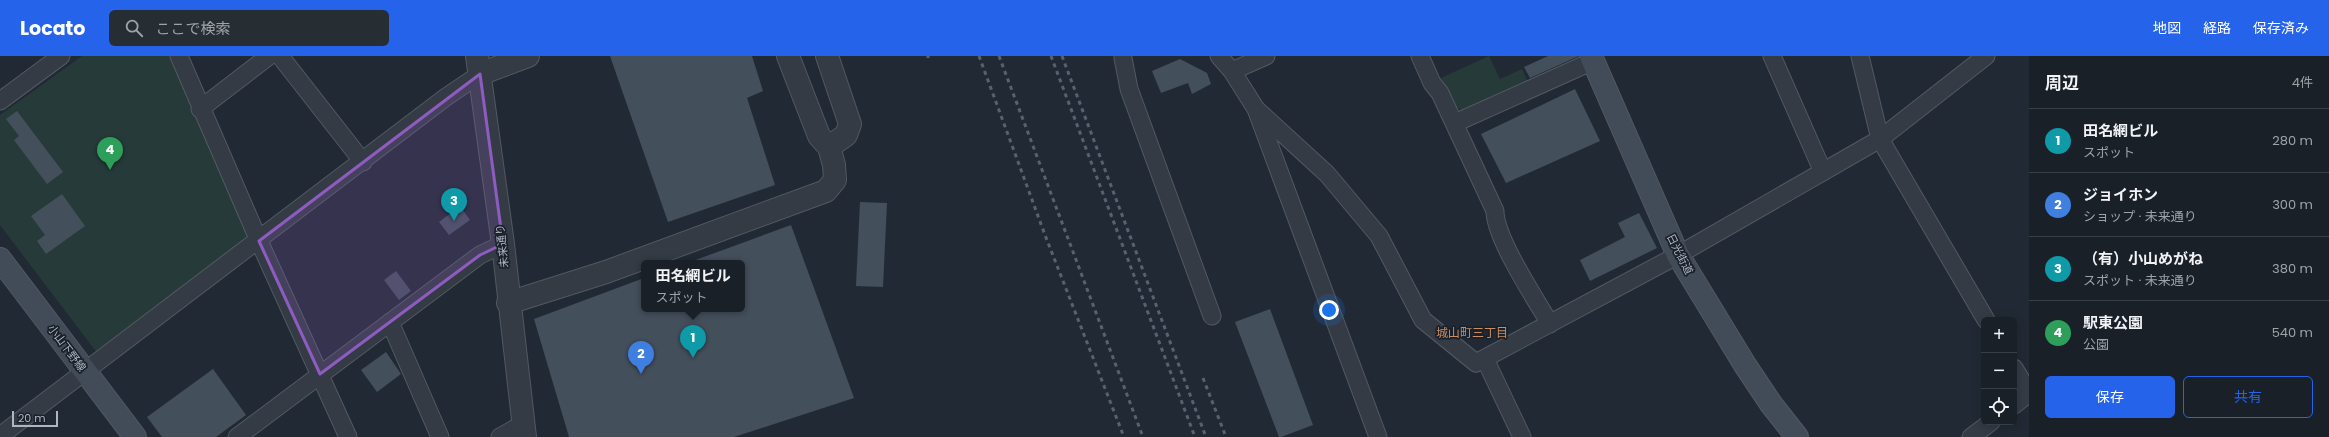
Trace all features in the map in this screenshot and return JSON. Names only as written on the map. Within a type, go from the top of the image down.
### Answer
[{"type":"main road","name":"日光街道","points":[[1592,58],[1678,255],[1745,365],[1771,404],[1797,437]]},
{"type":"main road","name":"小山下野線","points":[[1,261],[135,437]]},
{"type":"street","points":[[0,101],[61,56]]},
{"type":"street","points":[[179,56],[200,109],[348,437]]},
{"type":"street","points":[[200,109],[269,56]]},
{"type":"street","points":[[280,56],[363,162]]},
{"type":"street","points":[[0,436],[363,162],[446,97],[478,65],[528,56]]},
{"type":"street","points":[[508,303],[606,272],[826,191],[832,186],[836,173],[829,148],[819,136],[788,56]]},
{"type":"street","points":[[826,56],[850,124],[846,135],[829,148]]},
{"type":"street","points":[[1219,56],[1232,70],[1256,109],[1378,437]]},
{"type":"street","points":[[1232,70],[1266,56]]},
{"type":"street","points":[[1420,56],[1455,123],[1495,211],[1495,220],[1506,244],[1550,324]]},
{"type":"street","points":[[1772,56],[1823,172]]},
{"type":"street","points":[[1860,56],[1880,139],[1984,317]]},
{"type":"street","points":[[1256,109],[1327,174],[1379,236],[1423,320],[1476,363],[1678,255],[1880,139],[1986,56]]},
{"type":"street","points":[[1123,58],[1129,89],[1212,316]]},
{"type":"street","points":[[1455,123],[1592,58]]},
{"type":"street","name":"未来通り","points":[[478,65],[503,244],[508,303],[524,430]]},
{"type":"street","points":[[237,437],[480,255],[503,244]]},
{"type":"street","points":[[390,322],[440,437]]},
{"type":"street","points":[[1485,359],[1521,437]]},
{"type":"street","points":[[2017,373],[2029,393],[2017,403]]},
{"type":"street","points":[[1971,437],[1987,425]]},
{"type":"street","points":[[500,437],[524,430]]},
{"type":"highlighted area","points":[[480,74],[503,244],[480,255],[320,374],[259,241]]},
{"type":"shaded area","points":[[82,56],[169,56],[251,240],[101,358],[0,225],[0,115]]},
{"type":"shaded area","points":[[1489,56],[1500,79],[1522,69],[1528,83],[1466,112],[1455,107],[1441,78]]},
{"type":"building","points":[[610,56],[752,56],[763,91],[747,98],[775,185],[668,222]]},
{"type":"building","points":[[1548,56],[1579,56],[1530,78],[1524,67]]},
{"type":"building","points":[[1180,59],[1207,73],[1211,84],[1192,94],[1188,83],[1161,93],[1152,71]]},
{"type":"building","points":[[1575,89],[1600,141],[1506,183],[1481,134]]},
{"type":"building","points":[[17,111],[63,172],[47,184],[14,140],[19,136],[6,119]]},
{"type":"building","points":[[62,194],[85,226],[46,254],[37,241],[45,235],[31,216]]},
{"type":"building","points":[[860,202],[887,203],[883,287],[856,286]]},
{"type":"building","points":[[460,206],[470,220],[449,235],[439,222]]},
{"type":"building","points":[[1639,213],[1657,248],[1590,281],[1580,260],[1625,237],[1618,223]]},
{"type":"building","points":[[791,225],[854,398],[734,437],[569,437],[534,319],[641,279],[641,312],[745,312],[745,260],[695,260]]},
{"type":"building","points":[[396,271],[411,291],[399,300],[384,280]]},
{"type":"building","points":[[1270,309],[1313,425],[1281,437],[1279,437],[1235,322]]},
{"type":"building","points":[[386,352],[401,374],[377,392],[361,370]]},
{"type":"building","points":[[213,369],[246,415],[216,437],[162,437],[147,417]]},
{"type":"railway","points":[[979,56],[1045,235],[1124,437]]},
{"type":"railway","points":[[999,56],[1143,437]]},
{"type":"railway","points":[[1051,56],[1195,437]]},
{"type":"railway","points":[[1062,56],[1206,437]]},
{"type":"railway","points":[[1203,378],[1226,437]]},
{"type":"place","name":"駅東公園","points":[[110,170]]},
{"type":"place","name":"（有）小山めがね","points":[[454,221]]},
{"type":"place","name":"田名網ビル","points":[[693,358]]},
{"type":"place","name":"ジョイホン","points":[[641,374]]},
{"type":"district","name":"城山町三丁目","points":[[1472,332]]}]
